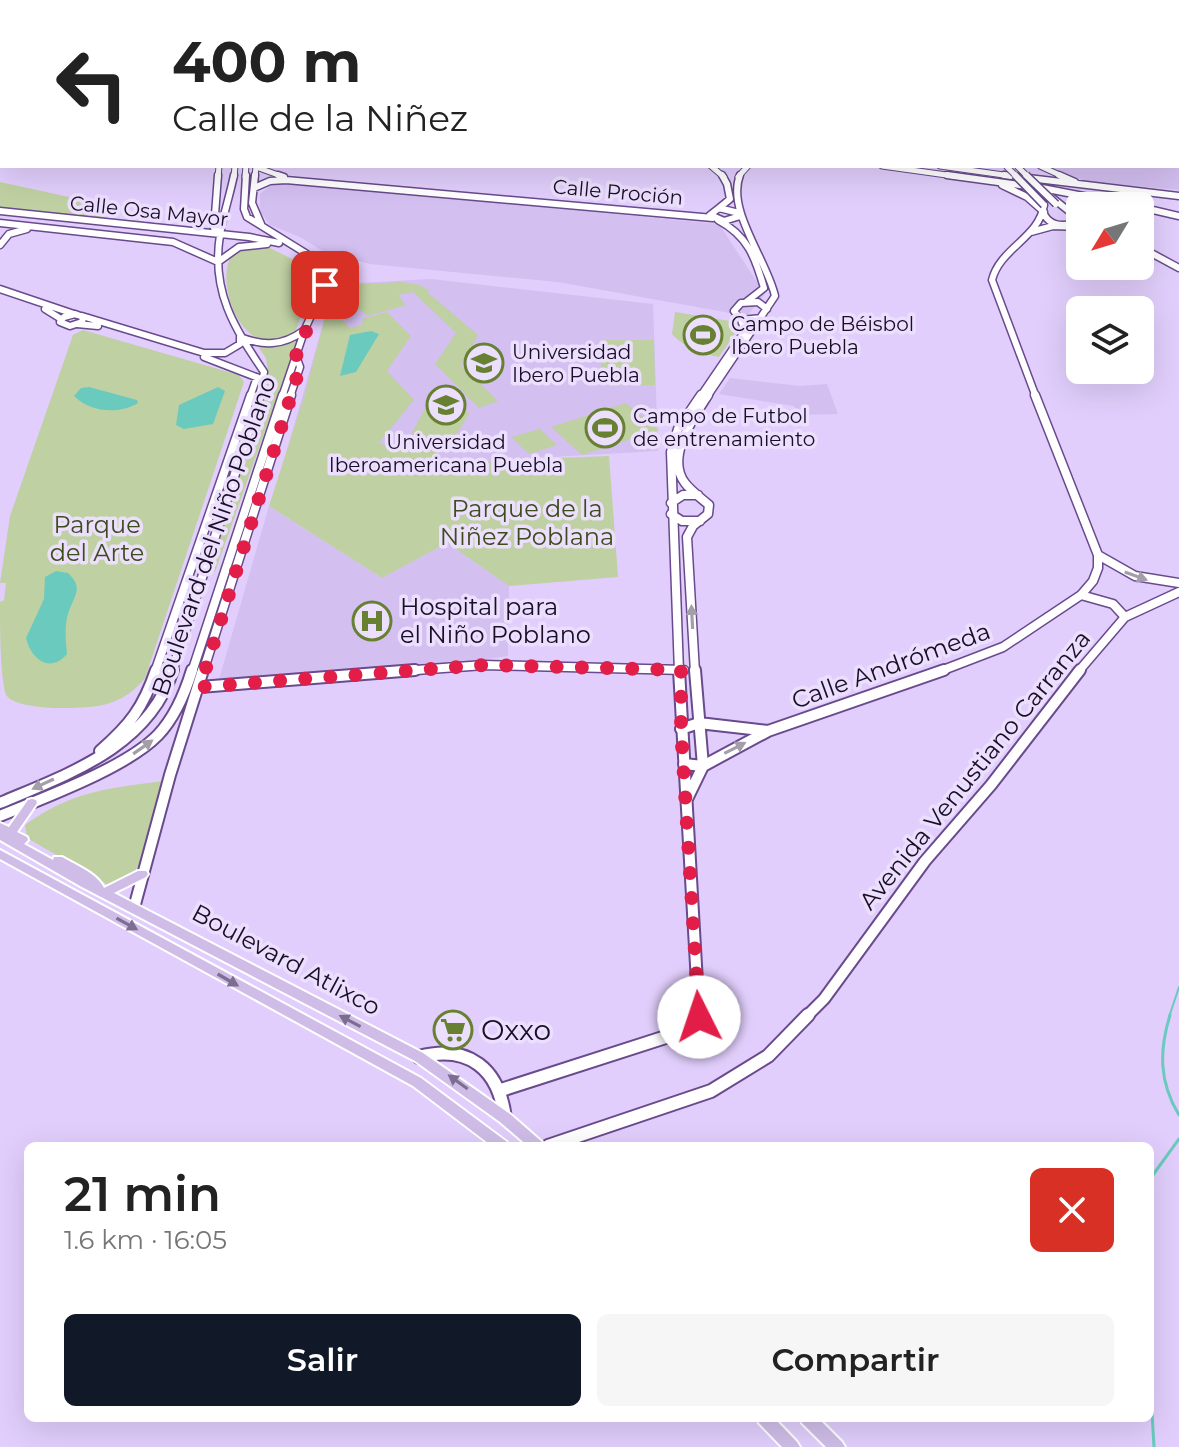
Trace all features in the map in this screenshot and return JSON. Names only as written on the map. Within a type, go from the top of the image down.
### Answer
[{"type":"main road","points":[[219,168],[214,228],[219,234]]},
{"type":"main road","name":"Boulevard del Niño Poblano","points":[[0,803],[86,764],[133,735],[147,722],[165,696],[206,572],[264,372],[226,316],[219,295],[219,234],[235,168]]},
{"type":"main road","name":"Boulevard del Niño Poblano","points":[[0,816],[109,768],[148,744],[167,724],[183,699],[305,329],[325,285],[326,275],[315,259],[247,217],[244,209],[246,168]]},
{"type":"main road","points":[[256,168],[252,203],[264,230]]},
{"type":"main road","name":"Calle Proción","points":[[262,168],[287,177],[435,191]]},
{"type":"main road","points":[[714,168],[725,177],[730,199],[710,212],[715,219]]},
{"type":"main road","points":[[746,168],[737,175],[736,181],[739,214],[752,235],[775,296]]},
{"type":"main road","points":[[903,168],[1179,196]]},
{"type":"main road","points":[[949,168],[1068,192]]},
{"type":"main road","points":[[987,176],[1002,168]]},
{"type":"main road","points":[[1005,168],[1027,186],[1050,222],[1064,226]]},
{"type":"main road","points":[[1019,168],[1066,210]]},
{"type":"main road","points":[[1045,168],[1086,186]]},
{"type":"main road","points":[[987,176],[1027,197],[1044,210]]},
{"type":"main road","name":"Calle Proción","points":[[254,188],[270,181],[286,180],[694,213]]},
{"type":"main road","points":[[1027,197],[1032,192],[1049,194],[1066,208]]},
{"type":"main road","points":[[694,213],[716,209],[739,214]]},
{"type":"main road","points":[[1044,210],[1028,233],[999,262],[992,280],[1080,515],[1098,555],[1097,574],[1081,595],[1113,604],[1125,617]]},
{"type":"main road","points":[[1154,211],[1179,216]]},
{"type":"main road","name":"Calle Osa Mayor","points":[[1,219],[16,213],[257,238],[294,247]]},
{"type":"main road","points":[[694,213],[715,219],[745,235],[764,288],[757,297]]},
{"type":"main road","points":[[715,219],[730,220],[739,214]]},
{"type":"main road","name":"Calle Osa Mayor","points":[[1,219],[41,227],[173,242],[218,262]]},
{"type":"main road","points":[[73,230],[82,224],[78,220]]},
{"type":"main road","points":[[183,230],[214,220]]},
{"type":"main road","points":[[128,235],[123,231],[139,226]]},
{"type":"main road","points":[[1028,233],[1064,226]]},
{"type":"main road","points":[[0,245],[9,234],[41,227]]},
{"type":"main road","points":[[218,262],[229,252],[248,245],[294,247]]},
{"type":"main road","points":[[1154,255],[1179,268]]},
{"type":"main road","points":[[0,289],[48,310],[64,325],[99,326],[205,357],[261,382],[250,395],[145,701],[134,719],[86,764]]},
{"type":"main road","points":[[0,295],[209,354],[234,349],[240,344],[240,337],[258,343],[276,344],[293,339],[305,329]]},
{"type":"main road","points":[[501,1090],[672,1035],[699,1017],[671,514],[674,437],[745,331],[734,311],[757,297],[775,296]]},
{"type":"main road","points":[[687,799],[703,766],[687,537],[689,530],[708,514],[709,505],[683,481],[679,454],[683,436],[775,296]]},
{"type":"main road","points":[[746,302],[762,303],[767,309]]},
{"type":"main road","points":[[61,319],[79,315]]},
{"type":"main road","points":[[77,324],[83,320],[79,315]]},
{"type":"main road","points":[[741,320],[762,318]]},
{"type":"main road","points":[[134,908],[188,723],[300,367],[296,356]]},
{"type":"main road","points":[[263,454],[276,443]]},
{"type":"main road","points":[[671,503],[683,495],[698,495]]},
{"type":"main road","points":[[208,519],[223,513]]},
{"type":"main road","points":[[671,514],[682,521],[700,521]]},
{"type":"main road","points":[[1098,555],[1135,576],[1179,583]]},
{"type":"main road","points":[[206,572],[213,575],[223,571],[241,558]]},
{"type":"main road","points":[[201,586],[211,583],[218,586]]},
{"type":"main road","name":"Avenida Venustiano Carranza","points":[[560,1142],[711,1091],[768,1056],[824,999],[925,861],[999,775],[1102,642],[1125,617],[1179,592]]},
{"type":"main road","name":"Calle Andrómeda","points":[[703,766],[768,731],[980,658],[1003,647],[1081,595]]},
{"type":"main road","points":[[154,679],[178,651]]},
{"type":"main road","points":[[192,672],[209,658]]},
{"type":"main road","points":[[200,687],[473,665],[695,669]]},
{"type":"main road","points":[[165,696],[183,699],[188,723]]},
{"type":"main road","name":"Calle Andrómeda","points":[[681,729],[699,723],[768,731]]},
{"type":"main road","points":[[684,764],[703,766]]},
{"type":"main road","points":[[4,834],[32,803]]},
{"type":"main road","points":[[0,827],[4,834],[91,879],[105,893],[142,874]]},
{"type":"main road","name":"Boulevard Atlixco","points":[[4,834],[84,883],[419,1057],[505,1118],[532,1142]]},
{"type":"main road","name":"Boulevard Atlixco","points":[[0,854],[417,1082],[497,1142]]},
{"type":"main road","points":[[0,860],[75,902],[95,906]]},
{"type":"main road","points":[[419,1057],[436,1052],[466,1058],[486,1069],[501,1090],[505,1118]]},
{"type":"main road","points":[[768,1422],[792,1447]]},
{"type":"main road","points":[[811,1422],[837,1447]]},
{"type":"shaded area","points":[[1054,168],[1179,168],[1179,190],[1085,181]]},
{"type":"shaded area","points":[[290,183],[719,224],[765,294],[747,316],[558,282],[370,264],[326,253],[300,237],[270,225],[260,211],[260,194],[270,186]]},
{"type":"shaded area","name":"Universidad Ibero Puebla","points":[[431,279],[653,304],[658,451],[445,463],[283,464],[327,310],[342,284]]},
{"type":"shaded area","points":[[371,331],[379,334],[356,372],[340,376],[350,335]]},
{"type":"shaded area","points":[[730,378],[800,386],[827,384],[838,414],[797,415],[794,406],[719,394]]},
{"type":"shaded area","points":[[89,387],[137,400],[138,403],[113,410],[88,406],[74,396],[81,388]]},
{"type":"shaded area","points":[[218,387],[225,391],[213,424],[184,429],[176,425],[179,405]]},
{"type":"shaded area","name":"Hospital para el Niño Poblano","points":[[269,506],[382,578],[447,543],[509,586],[508,656],[218,683]]},
{"type":"shaded area","points":[[56,571],[68,573],[77,588],[67,619],[67,654],[61,660],[48,663],[37,658],[26,638],[44,599],[45,577]]},
{"type":"green space","points":[[0,182],[83,200],[107,219],[0,209]]},
{"type":"green space","points":[[268,247],[300,263],[312,285],[293,334],[281,340],[266,341],[252,335],[241,324],[233,310],[226,277],[235,250]]},
{"type":"green space","name":"Parque de la Niñez Poblana","points":[[402,282],[420,285],[430,291],[427,292],[478,335],[461,365],[498,401],[479,408],[435,364],[456,333],[413,292],[398,295],[406,305],[368,316],[351,307],[332,310],[350,328],[363,324],[362,319],[387,312],[411,336],[387,371],[414,400],[379,443],[396,450],[437,451],[433,463],[609,456],[618,577],[509,586],[447,543],[382,578],[269,506],[304,397],[327,310],[343,285]]},
{"type":"green space","name":"Campo de Béisbol Ibero Puebla","points":[[675,312],[730,321],[740,326],[719,357],[712,356],[688,347],[672,334]]},
{"type":"green space","name":"Parque del Arte","points":[[83,330],[239,375],[244,382],[145,678],[126,695],[103,705],[37,707],[6,695],[1,663],[0,602],[4,600],[6,583],[0,583],[10,516],[73,335]]},
{"type":"green space","points":[[602,340],[654,340],[655,385],[601,385],[601,354],[582,359],[574,352],[594,347],[601,352]]},
{"type":"green space","points":[[297,341],[215,572],[208,572],[269,378],[266,358],[257,345],[271,347]]},
{"type":"green space","name":"Campo de Futbol de entrenamiento","points":[[626,403],[659,430],[582,455],[551,427]]},
{"type":"green space","points":[[427,405],[466,410],[469,414],[453,440],[411,434]]},
{"type":"green space","points":[[540,429],[557,445],[529,454],[511,437]]},
{"type":"green space","points":[[164,781],[140,865],[127,878],[110,886],[27,838],[25,825],[75,798],[108,789]]},
{"type":"waterway","points":[[1169,1017],[1179,987]]},
{"type":"waterway","points":[[1170,1015],[1164,1041],[1164,1078],[1179,1115]]},
{"type":"waterway","points":[[1154,1173],[1179,1139]]},
{"type":"waterway","points":[[1153,1422],[1154,1447]]},
{"type":"place","name":"Campo de Béisbol Ibero Puebla","points":[[703,335]]},
{"type":"place","name":"Universidad Ibero Puebla","points":[[484,363]]},
{"type":"place","name":"Universidad Iberoamericana Puebla","points":[[446,405]]},
{"type":"place","name":"Campo de Futbol de entrenamiento","points":[[605,428]]},
{"type":"place","name":"Hospital para el Niño Poblano","points":[[372,621]]},
{"type":"place","name":"Oxxo","points":[[453,1030]]},
{"type":"route","points":[[325,285],[296,356],[300,367],[200,687],[510,664],[681,670],[681,729],[699,1017]]}]
